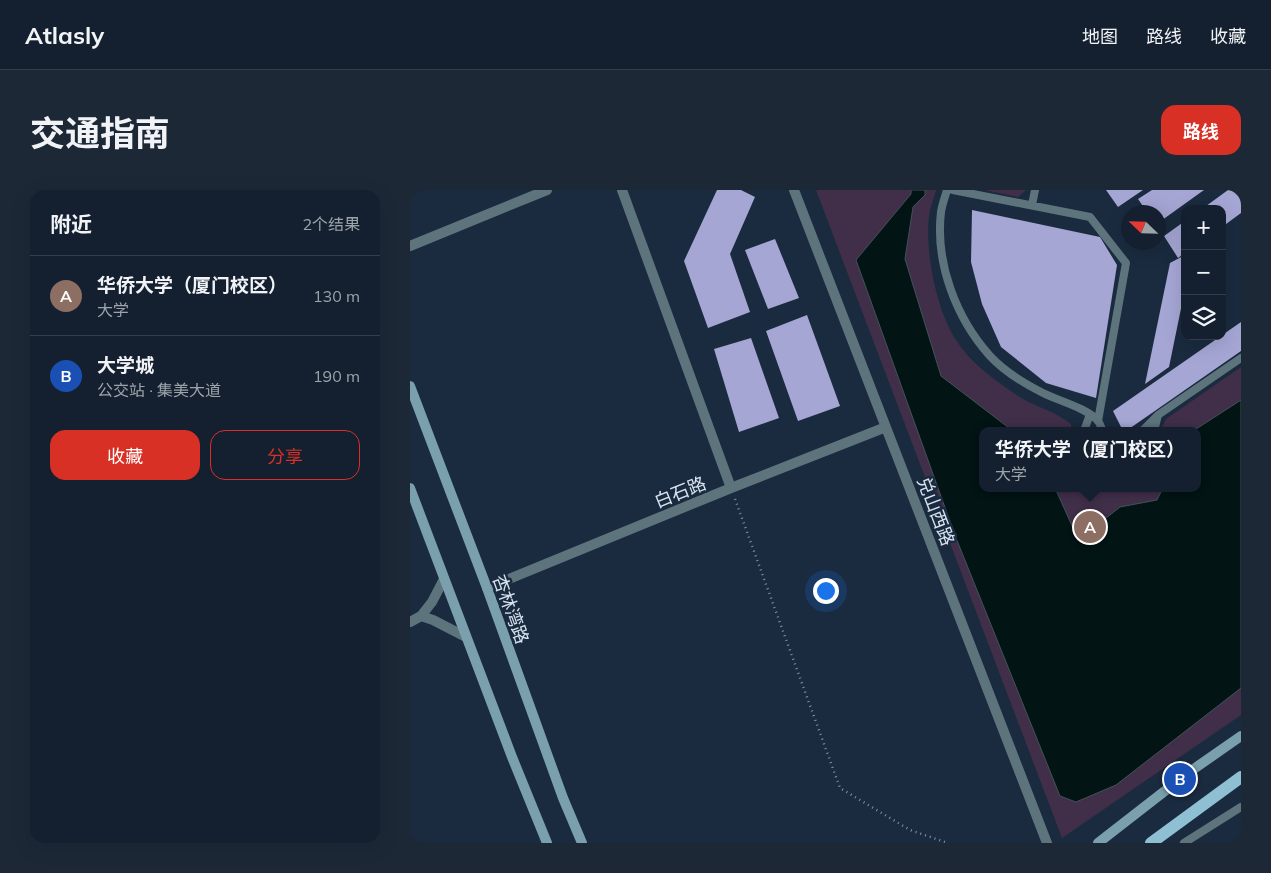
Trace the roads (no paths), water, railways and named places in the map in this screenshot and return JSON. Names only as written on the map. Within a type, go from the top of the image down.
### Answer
[{"type":"main road","name":"杏林湾路","points":[[410,386],[487,588],[563,798],[582,843]]},
{"type":"main road","points":[[410,488],[512,758],[547,843]]},
{"type":"main road","points":[[1098,843],[1188,773],[1241,736]]},
{"type":"main road","points":[[1142,843],[1156,839],[1241,777]]},
{"type":"street","points":[[410,246],[547,190]]},
{"type":"street","points":[[622,190],[731,488]]},
{"type":"street","name":"兑山西路","points":[[794,190],[1047,843]]},
{"type":"street","name":"白石路","points":[[487,588],[886,427]]},
{"type":"street","points":[[410,622],[420,616],[432,602],[444,579]]},
{"type":"street","points":[[420,616],[433,620],[466,637]]},
{"type":"lane","points":[[947,190],[941,210],[940,244],[946,273],[956,305],[972,332],[991,357],[1014,376],[1044,393],[1090,414],[1098,421],[1101,427]]},
{"type":"lane","points":[[953,190],[1090,216],[1126,263],[1098,421]]},
{"type":"lane","points":[[1032,205],[1035,190]]},
{"type":"lane","points":[[1146,427],[1158,415],[1241,358]]},
{"type":"lane","points":[[1085,427],[1090,414]]},
{"type":"lane","points":[[1155,427],[1158,415]]},
{"type":"lane","points":[[1184,843],[1241,807]]},
{"type":"place","name":"华侨大学（厦门校区）","points":[[1090,527]]},
{"type":"place","name":"大学城","points":[[1180,779]]}]
